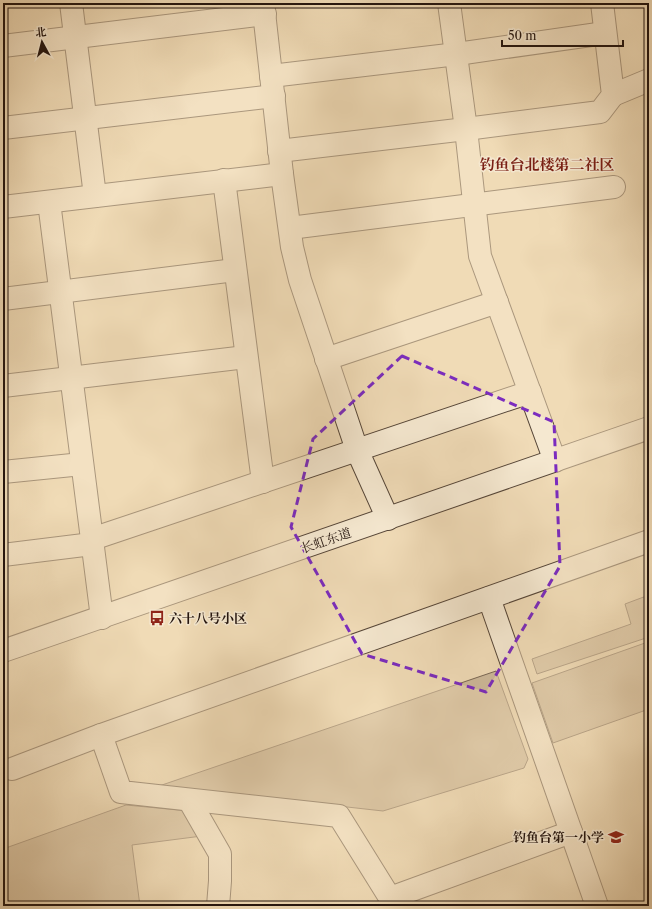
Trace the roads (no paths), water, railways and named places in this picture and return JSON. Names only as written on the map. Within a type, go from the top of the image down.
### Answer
[{"type":"street","points":[[71,3],[95,196]]},
{"type":"street","points":[[449,3],[466,130],[480,256],[555,461]]},
{"type":"street","points":[[602,3],[613,95]]},
{"type":"street","points":[[3,46],[264,9],[282,174],[292,247],[300,280],[357,450],[388,519]]},
{"type":"street","points":[[3,128],[85,118],[456,54],[605,33]]},
{"type":"street","points":[[279,151],[466,130],[600,112],[613,95],[649,80]]},
{"type":"street","points":[[3,207],[282,174]]},
{"type":"street","points":[[224,180],[262,482]]},
{"type":"street","points":[[290,228],[614,187]]},
{"type":"street","points":[[49,202],[102,618]]},
{"type":"street","points":[[3,299],[235,270]]},
{"type":"street","points":[[326,359],[497,302]]},
{"type":"street","points":[[3,386],[246,356]]},
{"type":"street","points":[[3,555],[92,542],[262,482],[530,392]]},
{"type":"street","name":"长虹东道","points":[[3,651],[649,428]]},
{"type":"street","points":[[3,472],[82,464]]},
{"type":"street","points":[[12,769],[101,735],[649,541]]},
{"type":"street","points":[[489,598],[596,906]]},
{"type":"street","points":[[101,735],[121,792],[339,816],[391,902],[571,832]]},
{"type":"street","points":[[189,800],[220,854],[218,906]]},
{"type":"place","name":"六十八号小区","points":[[157,618]]},
{"type":"place","name":"钓鱼台第一小学","points":[[616,837]]},
{"type":"district","name":"钓鱼台北楼第二社区","points":[[547,165]]}]
